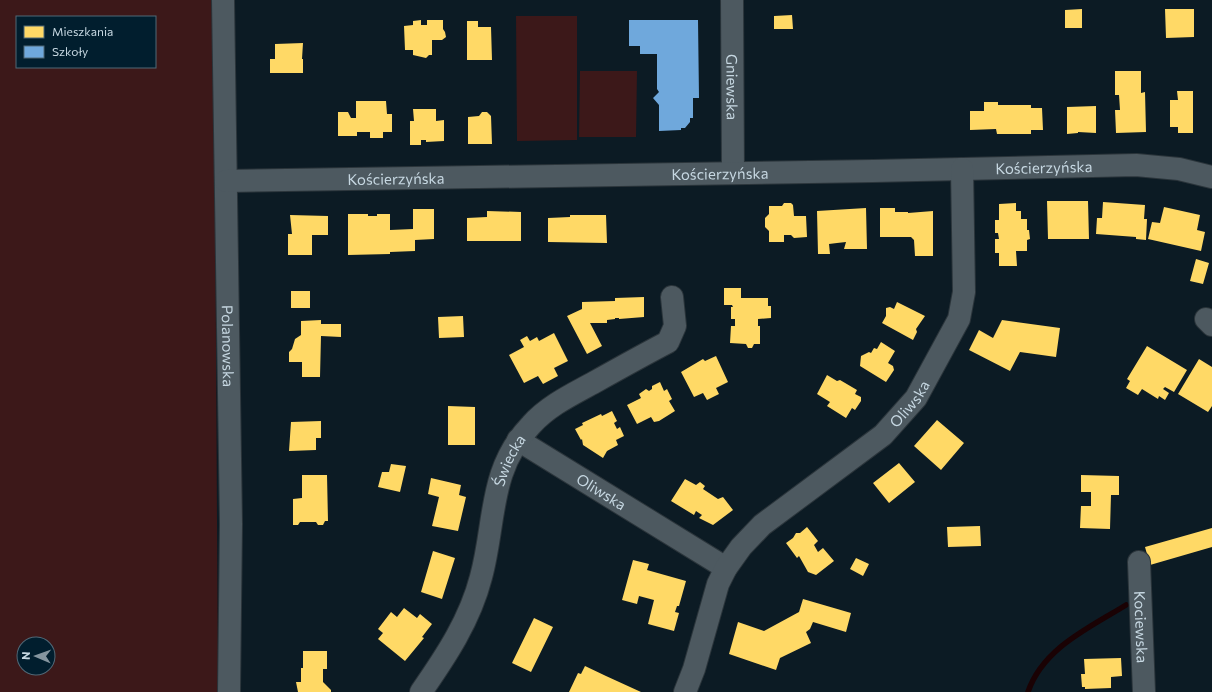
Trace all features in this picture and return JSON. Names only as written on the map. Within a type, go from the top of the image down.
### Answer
[{"type":"street","name":"Polanowska","points":[[223,0],[231,524],[229,692]]},
{"type":"street","name":"Gniewska","points":[[732,0],[733,173]]},
{"type":"street","name":"Kościerzyńska","points":[[226,182],[962,169],[1136,164],[1179,169],[1212,177]]},
{"type":"street","name":"Oliwska","points":[[685,692],[694,669],[718,584],[726,568],[741,547],[762,525],[884,435],[916,398],[959,319],[964,292],[962,169]]},
{"type":"street","name":"Świecka","points":[[421,692],[448,653],[465,621],[481,577],[498,482],[505,462],[518,440],[531,424],[551,406],[668,342],[675,326],[672,296]]},
{"type":"street","name":"Oliwska","points":[[518,440],[726,568]]},
{"type":"street","name":"Kociewska","points":[[1139,562],[1144,692]]},
{"type":"shaded area","points":[[0,0],[214,0],[218,692],[0,692]]},
{"type":"shaded area","points":[[516,16],[577,16],[577,140],[517,141]]},
{"type":"shaded area","points":[[580,71],[637,71],[636,137],[579,137]]},
{"type":"building: Mieszkania","points":[[1082,9],[1082,28],[1065,28],[1065,10]]},
{"type":"building: Mieszkania","points":[[1165,9],[1194,9],[1194,37],[1166,38]]},
{"type":"building: Mieszkania","points":[[792,15],[793,29],[774,29],[774,16]]},
{"type":"building: Mieszkania","points":[[421,20],[421,25],[427,25],[427,20],[443,20],[443,29],[446,37],[442,40],[432,40],[432,55],[429,55],[426,58],[413,55],[413,50],[405,50],[404,26],[413,25],[413,21]]},
{"type":"building: Mieszkania","points":[[467,21],[478,21],[478,27],[491,27],[492,60],[467,60]]},
{"type":"building: Mieszkania","points":[[303,43],[303,73],[270,73],[270,59],[275,59],[275,44]]},
{"type":"building: Mieszkania","points":[[1115,71],[1141,71],[1141,93],[1145,92],[1146,132],[1116,133],[1115,110],[1120,110],[1119,95],[1115,95]]},
{"type":"building: Mieszkania","points":[[1177,91],[1193,91],[1193,133],[1178,133],[1178,127],[1170,127],[1170,100],[1178,100]]},
{"type":"building: Mieszkania","points":[[356,101],[386,101],[387,114],[392,114],[392,132],[383,132],[383,138],[370,138],[370,132],[357,132],[357,136],[338,136],[338,112],[348,112],[351,118],[356,118]]},
{"type":"building: Mieszkania","points":[[984,102],[998,102],[998,105],[1031,105],[1031,108],[1042,108],[1043,130],[1031,130],[1031,134],[997,134],[996,129],[970,130],[970,111],[984,111]]},
{"type":"building: Mieszkania","points":[[1096,106],[1096,133],[1078,132],[1067,134],[1067,107]]},
{"type":"building: Mieszkania","points":[[413,109],[436,109],[436,121],[444,120],[444,141],[426,142],[426,140],[421,140],[421,145],[410,145],[410,121],[414,121]]},
{"type":"building: Mieszkania","points":[[482,112],[487,112],[491,116],[492,144],[468,144],[468,117],[479,116]]},
{"type":"building: Mieszkania","points":[[1047,201],[1088,201],[1089,239],[1048,239]]},
{"type":"building: Mieszkania","points":[[1103,202],[1145,205],[1144,219],[1147,219],[1146,240],[1136,239],[1136,237],[1096,234],[1097,218],[1102,218]]},
{"type":"building: Mieszkania","points":[[784,203],[791,203],[793,205],[794,216],[806,216],[807,237],[794,238],[791,235],[784,235],[784,242],[769,242],[769,231],[765,227],[765,218],[769,214],[769,206],[782,206]]},
{"type":"building: Mieszkania","points":[[1016,203],[1016,211],[1021,211],[1021,219],[1027,219],[1027,230],[1029,230],[1030,239],[1027,240],[1027,251],[1016,251],[1017,266],[999,266],[999,253],[995,253],[995,239],[999,239],[998,233],[995,233],[995,220],[999,220],[999,204]]},
{"type":"building: Mieszkania","points":[[1164,207],[1200,215],[1197,230],[1205,232],[1201,251],[1148,239],[1152,222],[1160,223]]},
{"type":"building: Mieszkania","points":[[866,208],[867,249],[844,249],[846,242],[829,244],[830,254],[818,254],[817,211]]},
{"type":"building: Mieszkania","points":[[880,208],[895,208],[895,212],[908,213],[933,211],[933,256],[915,256],[914,240],[911,237],[880,237]]},
{"type":"building: Mieszkania","points":[[413,209],[434,209],[434,239],[415,240],[415,251],[390,252],[390,254],[348,255],[348,214],[368,214],[368,216],[377,216],[377,214],[390,214],[390,230],[413,229]]},
{"type":"building: Mieszkania","points":[[487,211],[521,212],[521,241],[467,241],[467,218],[487,217]]},
{"type":"building: Mieszkania","points":[[290,215],[328,216],[328,235],[312,235],[312,255],[288,255],[288,234],[292,234]]},
{"type":"building: Mieszkania","points":[[570,215],[606,215],[607,243],[548,242],[548,218],[570,217]]},
{"type":"building: Mieszkania","points":[[1196,259],[1209,263],[1203,284],[1190,281]]},
{"type":"building: Mieszkania","points":[[724,288],[741,288],[741,298],[768,298],[768,306],[771,306],[771,318],[758,319],[758,326],[760,326],[760,344],[754,344],[752,348],[748,348],[746,344],[730,343],[731,326],[735,326],[735,319],[731,319],[732,305],[724,305]]},
{"type":"building: Mieszkania","points":[[291,291],[310,291],[310,308],[291,308]]},
{"type":"building: Mieszkania","points":[[644,297],[644,317],[615,318],[607,320],[607,323],[590,323],[602,346],[587,354],[567,316],[582,309],[582,302],[615,301],[615,298]]},
{"type":"building: Mieszkania","points":[[897,302],[925,316],[916,329],[917,332],[913,340],[882,323],[886,316],[886,308],[890,307],[894,309]]},
{"type":"building: Mieszkania","points":[[463,316],[464,337],[439,338],[438,317]]},
{"type":"building: Mieszkania","points":[[321,320],[321,324],[341,324],[341,337],[321,336],[320,377],[302,377],[302,362],[289,362],[289,352],[292,349],[295,339],[301,335],[301,321]]},
{"type":"building: Mieszkania","points":[[1002,320],[1060,328],[1056,357],[1020,352],[1010,371],[969,350],[979,330],[993,338]]},
{"type":"building: Mieszkania","points":[[554,333],[568,361],[554,368],[558,376],[543,384],[538,376],[524,383],[509,355],[524,347],[520,340],[527,336],[530,341],[537,337],[539,341]]},
{"type":"building: Mieszkania","points":[[881,342],[895,351],[888,363],[893,366],[894,370],[886,382],[860,366],[861,356],[869,352],[871,353],[874,348],[877,349]]},
{"type":"building: Mieszkania","points":[[1147,346],[1187,370],[1174,392],[1165,387],[1163,389],[1169,393],[1165,400],[1159,396],[1158,399],[1142,389],[1138,395],[1126,388],[1130,381],[1127,379]]},
{"type":"building: Mieszkania","points":[[716,356],[728,382],[716,388],[719,394],[707,400],[703,393],[694,397],[681,372],[703,359],[705,361]]},
{"type":"building: Mieszkania","points":[[1199,359],[1212,367],[1212,406],[1208,412],[1178,394]]},
{"type":"building: Mieszkania","points":[[827,375],[837,381],[840,380],[857,390],[855,394],[861,397],[861,401],[855,410],[852,408],[846,418],[827,406],[830,402],[817,394]]},
{"type":"building: Mieszkania","points":[[660,382],[664,391],[667,389],[672,399],[669,401],[675,411],[659,421],[654,422],[651,417],[637,424],[627,405],[641,398],[639,394],[646,389],[649,391],[652,389],[652,386]]},
{"type":"building: Mieszkania","points":[[448,406],[475,407],[475,445],[448,445]]},
{"type":"building: Mieszkania","points":[[612,411],[617,421],[614,423],[617,429],[620,427],[624,436],[616,440],[618,445],[607,451],[603,458],[583,445],[582,439],[581,440],[575,429],[583,425],[582,423],[601,414],[602,416]]},
{"type":"building: Mieszkania","points":[[937,420],[964,443],[941,470],[914,446]]},
{"type":"building: Mieszkania","points":[[321,421],[321,438],[316,438],[316,450],[289,451],[291,422]]},
{"type":"building: Mieszkania","points":[[899,463],[915,482],[889,503],[873,483]]},
{"type":"building: Mieszkania","points":[[391,464],[406,466],[400,492],[378,487],[382,472],[389,472]]},
{"type":"building: Mieszkania","points":[[302,475],[327,475],[328,521],[325,521],[323,525],[318,525],[316,522],[300,522],[298,525],[293,525],[293,499],[302,498]]},
{"type":"building: Mieszkania","points":[[1081,475],[1119,476],[1119,495],[1111,495],[1110,529],[1080,528],[1081,506],[1091,506],[1091,492],[1081,492]]},
{"type":"building: Mieszkania","points":[[431,478],[461,485],[459,495],[466,497],[458,531],[432,526],[439,497],[428,494]]},
{"type":"building: Mieszkania","points":[[685,479],[696,485],[700,482],[705,486],[703,489],[718,499],[723,497],[733,510],[713,525],[699,518],[702,515],[696,511],[694,515],[671,501]]},
{"type":"building: Mieszkania","points":[[980,526],[981,546],[948,547],[947,527]]},
{"type":"building: Mieszkania","points":[[807,527],[818,541],[814,545],[818,552],[823,548],[834,561],[816,575],[808,572],[799,556],[797,558],[786,543],[793,538],[796,533],[800,533]]},
{"type":"building: Mieszkania","points":[[1212,528],[1212,547],[1150,565],[1145,547]]},
{"type":"building: Mieszkania","points":[[433,551],[455,558],[442,599],[421,592]]},
{"type":"building: Mieszkania","points":[[856,558],[869,564],[863,576],[850,569]]},
{"type":"building: Mieszkania","points":[[633,560],[649,564],[647,570],[686,581],[679,606],[677,606],[675,612],[679,613],[674,631],[648,624],[654,600],[639,596],[637,604],[622,600]]},
{"type":"building: Mieszkania","points":[[803,599],[851,613],[846,632],[813,622],[810,629],[806,632],[811,643],[780,658],[776,670],[729,654],[738,622],[764,631],[799,612]]},
{"type":"building: Mieszkania","points":[[404,608],[417,618],[420,614],[432,624],[422,637],[424,638],[405,661],[378,639],[383,633],[378,629],[391,612],[397,617]]},
{"type":"building: Mieszkania","points":[[534,618],[553,627],[531,672],[512,663]]},
{"type":"building: Mieszkania","points":[[303,651],[327,651],[327,669],[323,669],[323,682],[331,690],[331,692],[298,692],[296,682],[301,682]]},
{"type":"building: Mieszkania","points":[[1121,658],[1122,676],[1111,677],[1111,688],[1085,689],[1085,687],[1082,687],[1081,674],[1085,674],[1084,659]]},
{"type":"building: Mieszkania","points":[[585,666],[641,692],[569,692],[578,673],[581,674]]},
{"type":"building: Szkoły","points":[[629,20],[698,20],[699,98],[693,98],[693,118],[690,118],[690,122],[685,128],[681,128],[681,130],[659,131],[659,105],[653,98],[659,92],[657,89],[657,54],[640,54],[640,46],[629,46]]},
{"type":"waterway","points":[[1028,692],[1044,663],[1056,651],[1083,631],[1126,605]]}]
